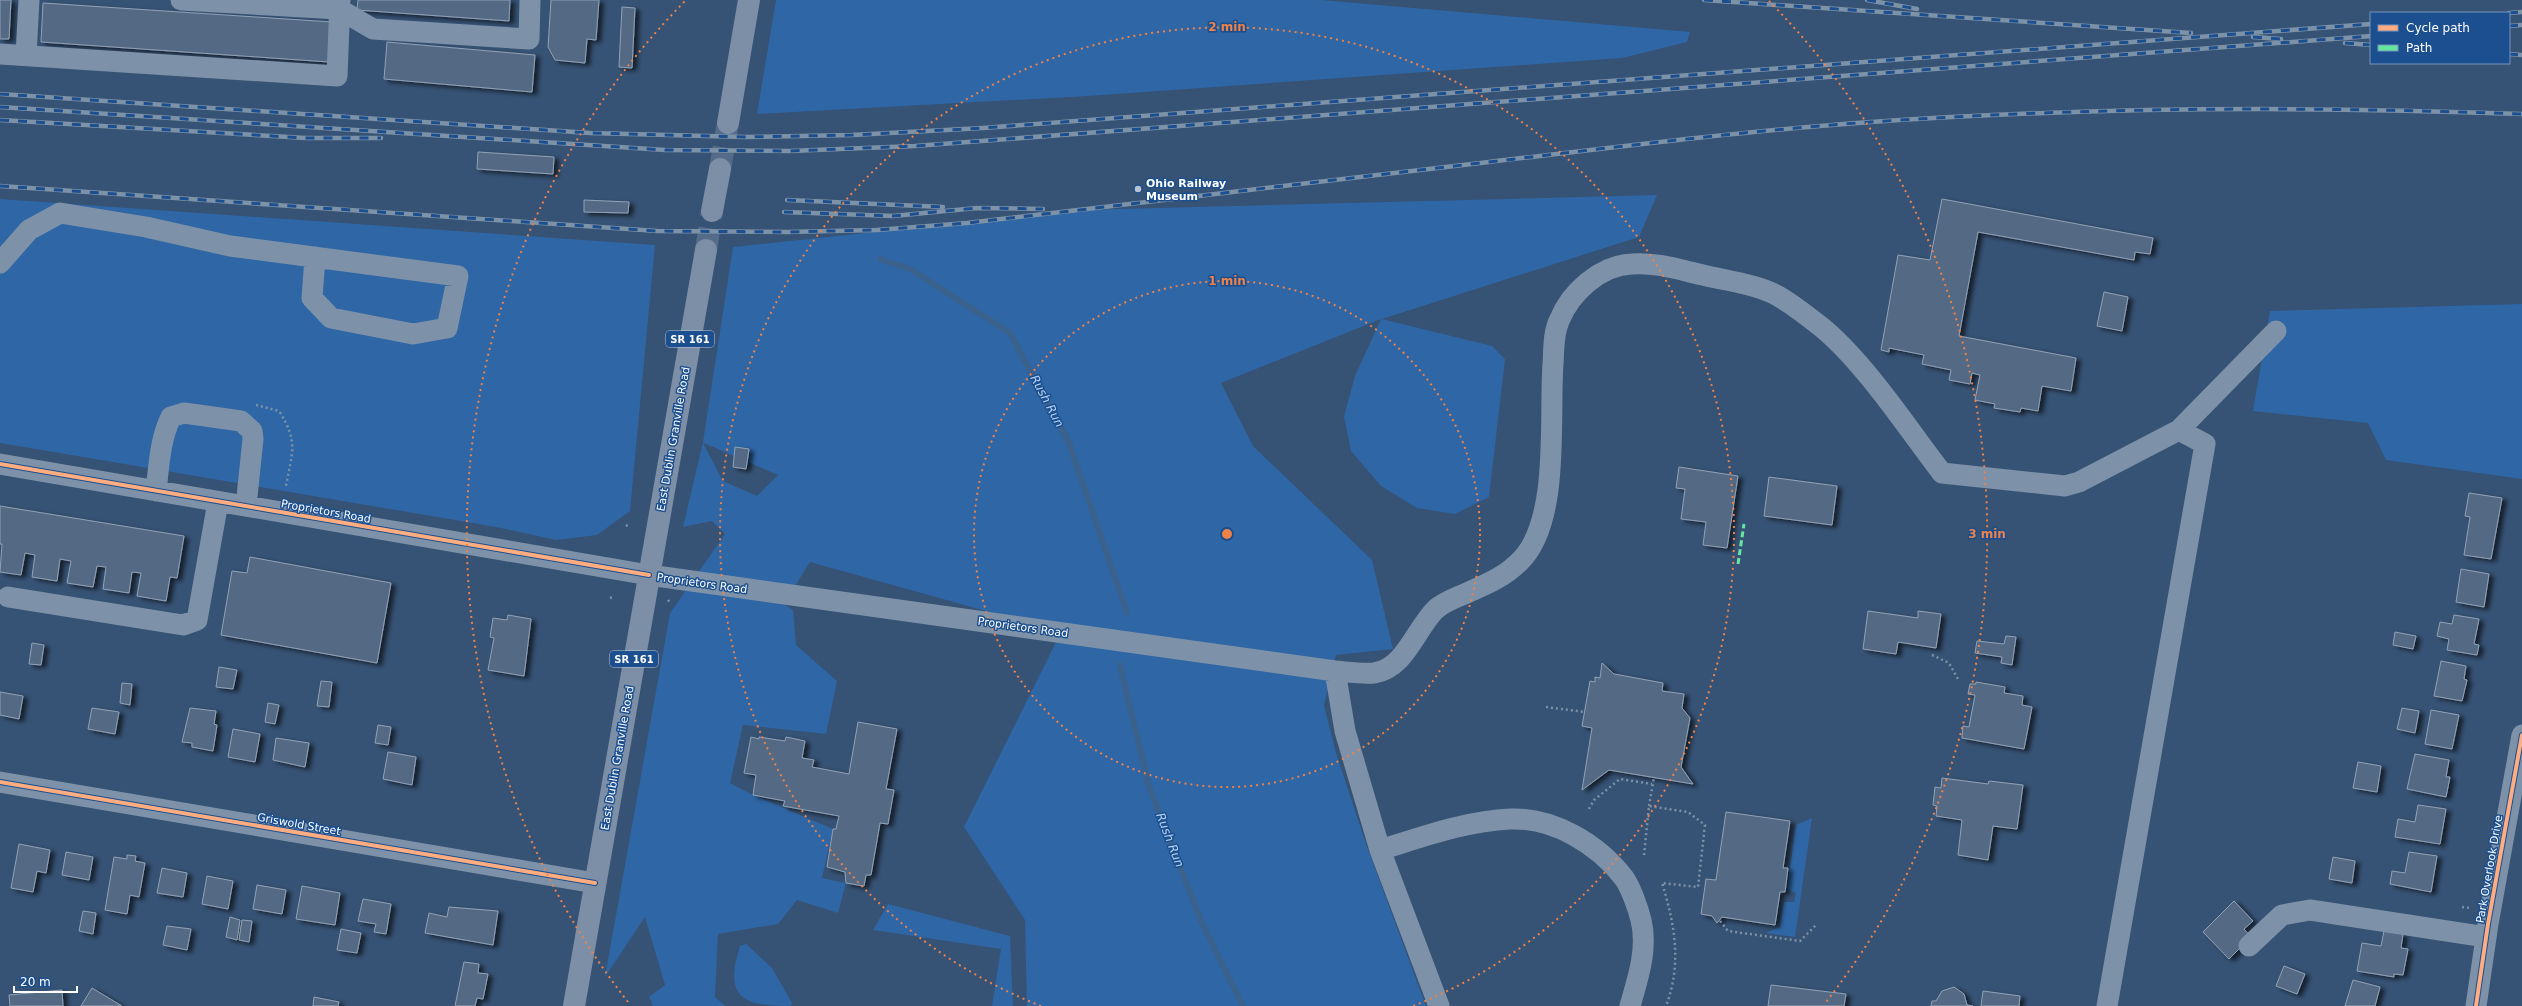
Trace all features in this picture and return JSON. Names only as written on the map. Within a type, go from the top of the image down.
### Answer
[{"type":"main road","points":[[728,123],[749,0]]},
{"type":"main road","points":[[712,211],[720,169]]},
{"type":"main road","name":"East Dublin Granville Road","points":[[574,1006],[706,250]]},
{"type":"street","points":[[26,56],[29,0]]},
{"type":"street","points":[[181,0],[339,5],[373,29],[529,39],[530,0]]},
{"type":"street","points":[[0,54],[338,76],[339,5]]},
{"type":"street","points":[[0,263],[29,230],[60,213],[146,227],[230,246],[314,257],[458,276],[447,328],[413,334],[330,318],[312,298],[314,257]]},
{"type":"street","name":"Proprietors Road","points":[[0,464],[649,575],[1335,671],[1375,673],[1395,664],[1427,617],[1442,604],[1500,579],[1524,557],[1534,541],[1543,514],[1551,473],[1551,392],[1554,340],[1558,322],[1567,306],[1585,284],[1606,271],[1629,263],[1660,265],[1754,288],[1778,296],[1826,331],[1861,369],[1942,473],[2065,486],[2079,482],[2179,430],[2276,331]]},
{"type":"street","points":[[156,491],[165,428],[171,417],[184,412],[240,421],[252,431],[253,439],[246,506]]},
{"type":"street","points":[[2107,1006],[2205,444],[2179,430]]},
{"type":"street","points":[[8,597],[183,625],[197,620],[218,502]]},
{"type":"street","points":[[1335,671],[1345,731],[1380,850],[1439,1006]]},
{"type":"street","name":"Park Overlook Drive","points":[[2476,1006],[2486,937],[2522,735]]},
{"type":"street","name":"Griswold Street","points":[[0,782],[595,883]]},
{"type":"street","points":[[1380,850],[1457,827],[1510,819],[1550,824],[1589,844],[1625,879],[1641,921],[1643,962],[1630,1006]]},
{"type":"street","points":[[2249,946],[2282,915],[2310,910],[2486,937]]},
{"type":"path","points":[[668,600],[670,604]]},
{"type":"path","points":[[1932,655],[1949,663],[1959,681]]},
{"type":"path","points":[[1546,707],[1585,712]]},
{"type":"path","points":[[1644,856],[1649,806],[1654,777]]},
{"type":"path","points":[[1589,809],[1594,800],[1620,779],[1652,784]]},
{"type":"path","points":[[1649,806],[1688,812],[1705,825],[1698,887],[1662,883],[1672,915],[1677,953],[1673,987],[1666,1006]]},
{"type":"path","points":[[1720,921],[1728,931],[1800,942],[1816,924]]},
{"type":"shaded area","points":[[776,0],[1321,0],[1690,32],[1687,42],[1622,58],[1088,96],[757,114]]},
{"type":"shaded area","points":[[1657,195],[1639,237],[1382,319],[1492,346],[1505,359],[1489,497],[1455,514],[1417,508],[1381,486],[1351,451],[1344,416],[1355,376],[1381,319],[1221,383],[1253,446],[1372,560],[1393,649],[1336,655],[1324,705],[1336,753],[1366,844],[1426,1006],[1027,1006],[1025,920],[964,827],[1061,632],[810,562],[784,604],[793,610],[796,645],[837,681],[826,734],[743,725],[730,783],[753,795],[833,829],[822,878],[846,883],[838,913],[797,900],[778,924],[718,934],[715,997],[725,1006],[653,1006],[649,997],[665,985],[645,917],[605,977],[670,613],[725,534],[712,521],[683,527],[703,442],[733,247],[1079,210]],"holes":[[[704,443],[778,475],[757,496],[723,481]]]},
{"type":"shaded area","points":[[0,199],[655,245],[630,511],[597,535],[556,540],[496,527],[0,443]]},
{"type":"shaded area","points":[[2522,304],[2522,479],[2386,460],[2368,423],[2253,411],[2270,311]]},
{"type":"shaded area","points":[[1812,818],[1795,937],[1766,933],[1780,927],[1784,902],[1794,902],[1796,893],[1787,890],[1796,825]]},
{"type":"shaded area","points":[[888,904],[1010,936],[1013,1006],[992,1006],[1001,949],[873,930]]},
{"type":"shaded area","points":[[746,944],[772,968],[792,1003],[791,1006],[775,1006],[750,1001],[742,996],[736,988],[734,978],[735,964],[740,946]]},
{"type":"building","points":[[0,0],[11,0],[9,39],[0,39]]},
{"type":"building","points":[[358,0],[510,0],[509,21],[357,10]]},
{"type":"building","points":[[551,0],[599,0],[596,40],[587,39],[585,63],[555,60],[548,47]]},
{"type":"building","points":[[43,3],[332,22],[329,62],[41,42]]},
{"type":"building","points":[[622,7],[635,8],[632,68],[619,67]]},
{"type":"building","points":[[387,42],[535,55],[532,92],[384,79]]},
{"type":"building","points":[[478,152],[554,157],[553,174],[477,169]]},
{"type":"building","points":[[1942,199],[2153,238],[2150,254],[2135,252],[2134,260],[1978,232],[1959,336],[2076,358],[2071,391],[2042,386],[2038,411],[2021,408],[2020,412],[1994,408],[1995,404],[1975,400],[1980,375],[1972,373],[1970,384],[1949,380],[1951,370],[1922,364],[1924,355],[1889,348],[1889,352],[1881,350],[1898,255],[1930,260]]},
{"type":"building","points":[[584,200],[629,202],[628,213],[584,212]]},
{"type":"building","points":[[2104,292],[2128,297],[2122,331],[2097,326]]},
{"type":"building","points":[[735,447],[749,449],[746,469],[733,467]]},
{"type":"building","points":[[1679,467],[1738,476],[1727,548],[1703,545],[1706,522],[1681,519],[1685,489],[1676,488]]},
{"type":"building","points":[[1769,477],[1837,486],[1832,525],[1764,516]]},
{"type":"building","points":[[2469,493],[2502,498],[2491,559],[2464,555],[2470,517],[2465,516]]},
{"type":"building","points":[[0,506],[184,536],[177,578],[170,577],[166,601],[137,596],[141,573],[132,572],[129,593],[103,589],[106,567],[97,566],[93,587],[67,583],[71,561],[60,559],[57,581],[32,577],[35,555],[25,553],[21,575],[0,572],[2,544],[0,544]]},
{"type":"building","points":[[250,557],[391,583],[377,663],[221,635],[232,571],[247,573]]},
{"type":"building","points":[[2461,569],[2489,574],[2484,607],[2456,602]]},
{"type":"building","points":[[1868,611],[1918,618],[1918,611],[1941,614],[1936,648],[1898,642],[1896,654],[1863,649]]},
{"type":"building","points":[[508,615],[531,619],[524,676],[488,670],[494,638],[490,637],[493,618],[507,620]]},
{"type":"building","points":[[2454,615],[2479,619],[2474,644],[2479,645],[2477,655],[2447,650],[2449,639],[2437,636],[2440,622],[2452,624]]},
{"type":"building","points":[[2395,632],[2416,636],[2413,649],[2393,645]]},
{"type":"building","points":[[2006,636],[2016,637],[2012,665],[2001,663],[2002,657],[1975,653],[1977,641],[2004,644]]},
{"type":"building","points":[[32,643],[44,645],[41,665],[29,664]]},
{"type":"building","points":[[2441,661],[2466,666],[2464,679],[2467,680],[2462,701],[2434,696]]},
{"type":"building","points":[[1602,663],[1614,674],[1663,683],[1662,691],[1684,694],[1682,708],[1690,718],[1681,767],[1693,784],[1609,770],[1582,790],[1592,728],[1582,726],[1590,681],[1595,682],[1595,677],[1600,678]]},
{"type":"building","points":[[219,667],[237,670],[233,689],[216,687]]},
{"type":"building","points":[[321,681],[332,682],[329,707],[317,706]]},
{"type":"building","points":[[1976,682],[2005,687],[2004,693],[2023,696],[2022,705],[2032,707],[2024,749],[1962,738],[1963,726],[1969,727],[1975,695],[1968,694],[1970,684],[1976,684]]},
{"type":"building","points":[[122,683],[132,684],[130,705],[120,703]]},
{"type":"building","points":[[0,692],[23,696],[19,719],[0,715]]},
{"type":"building","points":[[268,703],[279,705],[275,724],[265,722]]},
{"type":"building","points":[[92,708],[119,712],[115,734],[88,729]]},
{"type":"building","points":[[190,708],[216,711],[214,724],[217,725],[213,751],[192,747],[192,743],[182,742]]},
{"type":"building","points":[[2402,708],[2419,711],[2415,733],[2397,729]]},
{"type":"building","points":[[2431,710],[2459,715],[2452,749],[2425,744]]},
{"type":"building","points":[[858,722],[897,729],[886,789],[894,790],[888,824],[880,823],[871,875],[866,875],[864,886],[846,883],[845,872],[827,867],[833,829],[836,829],[839,816],[783,806],[785,801],[753,795],[756,775],[744,773],[751,737],[785,741],[786,737],[805,741],[802,758],[814,760],[812,767],[849,774]]},
{"type":"building","points":[[378,725],[391,727],[388,745],[375,743]]},
{"type":"building","points":[[233,729],[260,734],[255,762],[228,757]]},
{"type":"building","points":[[276,738],[309,743],[305,767],[273,760]]},
{"type":"building","points":[[388,752],[416,757],[412,785],[383,779]]},
{"type":"building","points":[[2415,754],[2449,760],[2446,777],[2450,777],[2446,797],[2407,789]]},
{"type":"building","points":[[2358,762],[2381,766],[2377,792],[2353,788]]},
{"type":"building","points":[[1942,778],[1988,784],[1989,781],[2023,785],[2017,829],[1993,826],[1988,860],[1958,855],[1962,820],[1936,816],[1937,806],[1933,805],[1935,787],[1941,788]]},
{"type":"building","points":[[2418,805],[2446,809],[2440,844],[2395,837],[2398,819],[2415,822]]},
{"type":"building","points":[[1726,812],[1790,821],[1783,868],[1788,868],[1785,892],[1780,892],[1775,925],[1722,917],[1717,923],[1712,916],[1701,914],[1706,879],[1716,880]]},
{"type":"building","points":[[19,844],[50,850],[46,873],[37,871],[33,892],[11,888]]},
{"type":"building","points":[[66,852],[93,857],[89,880],[62,875]]},
{"type":"building","points":[[2409,852],[2437,856],[2431,892],[2390,884],[2392,871],[2405,873]]},
{"type":"building","points":[[127,855],[136,856],[135,861],[145,863],[139,897],[130,895],[127,914],[105,910],[114,857],[127,859]]},
{"type":"building","points":[[2333,857],[2355,861],[2352,883],[2329,879]]},
{"type":"building","points":[[162,868],[187,873],[183,897],[157,893]]},
{"type":"building","points":[[207,876],[233,881],[228,909],[202,904]]},
{"type":"building","points":[[257,885],[286,890],[282,914],[253,909]]},
{"type":"building","points":[[302,886],[340,893],[335,925],[296,919]]},
{"type":"building","points":[[363,899],[391,904],[386,934],[374,932],[376,924],[358,921]]},
{"type":"building","points":[[2234,901],[2253,921],[2244,929],[2251,937],[2229,959],[2203,932]]},
{"type":"building","points":[[449,907],[498,911],[493,945],[425,933],[429,913],[447,917]]},
{"type":"building","points":[[83,911],[96,913],[93,934],[79,931]]},
{"type":"building","points":[[230,917],[240,920],[237,940],[226,937]]},
{"type":"building","points":[[242,920],[252,921],[249,942],[239,940]]},
{"type":"building","points":[[167,926],[191,929],[187,950],[163,945]]},
{"type":"building","points":[[341,929],[361,933],[357,953],[337,950]]},
{"type":"building","points":[[2384,931],[2403,934],[2401,948],[2408,949],[2403,975],[2394,974],[2394,977],[2357,971],[2362,943],[2381,946]]},
{"type":"building","points":[[464,962],[479,964],[478,973],[488,974],[483,999],[477,998],[475,1006],[455,1006]]},
{"type":"building","points":[[2284,966],[2305,974],[2297,994],[2276,986]]},
{"type":"building","points":[[2353,980],[2380,987],[2375,1006],[2345,1006]]},
{"type":"building","points":[[1771,985],[1846,994],[1844,1006],[1768,1006]]},
{"type":"building","points":[[1954,987],[1964,994],[1967,1005],[1973,1006],[1931,1006],[1932,1001],[1936,1001],[1942,991]]},
{"type":"building","points":[[92,988],[122,1006],[81,1006]]},
{"type":"building","points":[[62,990],[63,1006],[10,1006],[9,995]]},
{"type":"building","points":[[1983,991],[2020,996],[2019,1006],[1981,1006]]},
{"type":"building","points":[[314,997],[339,1002],[338,1006],[313,1006]]},
{"type":"waterway","name":"Rush Run","points":[[880,259],[910,269],[1010,333],[1069,443],[1127,613]]},
{"type":"waterway","name":"Rush Run","points":[[1120,665],[1149,787],[1202,923],[1243,1006]]},
{"type":"tunnel","points":[[720,169],[728,123]]},
{"type":"tunnel","points":[[706,250],[712,211]]},
{"type":"railway","points":[[1704,0],[2191,33]]},
{"type":"railway","points":[[1867,0],[1917,9]]},
{"type":"railway","points":[[2510,13],[2522,12]]},
{"type":"railway","points":[[0,94],[590,133],[745,137],[852,135],[983,128],[2370,24]]},
{"type":"railway","points":[[2510,26],[2522,25]]},
{"type":"railway","points":[[0,107],[665,150],[790,151],[915,146],[2370,36]]},
{"type":"railway","points":[[2253,37],[2281,39]]},
{"type":"railway","points":[[2345,43],[2370,45]]},
{"type":"railway","points":[[2510,54],[2522,55]]},
{"type":"railway","points":[[0,186],[657,231],[787,232],[877,230],[967,223],[1680,140],[1871,122],[2034,113],[2196,109],[2441,111],[2522,114]]},
{"type":"railway","points":[[0,120],[306,138],[381,138]]},
{"type":"railway","points":[[787,200],[943,207]]},
{"type":"railway","points":[[784,212],[893,216],[977,208],[1043,209]]},
{"type":"marked path","points":[[1738,564],[1744,524]]},
{"type":"cycle path","points":[[0,464],[649,575]]},
{"type":"cycle path","points":[[2476,1006],[2488,924],[2522,735]]},
{"type":"cycle path","points":[[0,782],[595,883]]},
{"type":"place","name":"Ohio Railway Museum","points":[[1138,189]]}]
